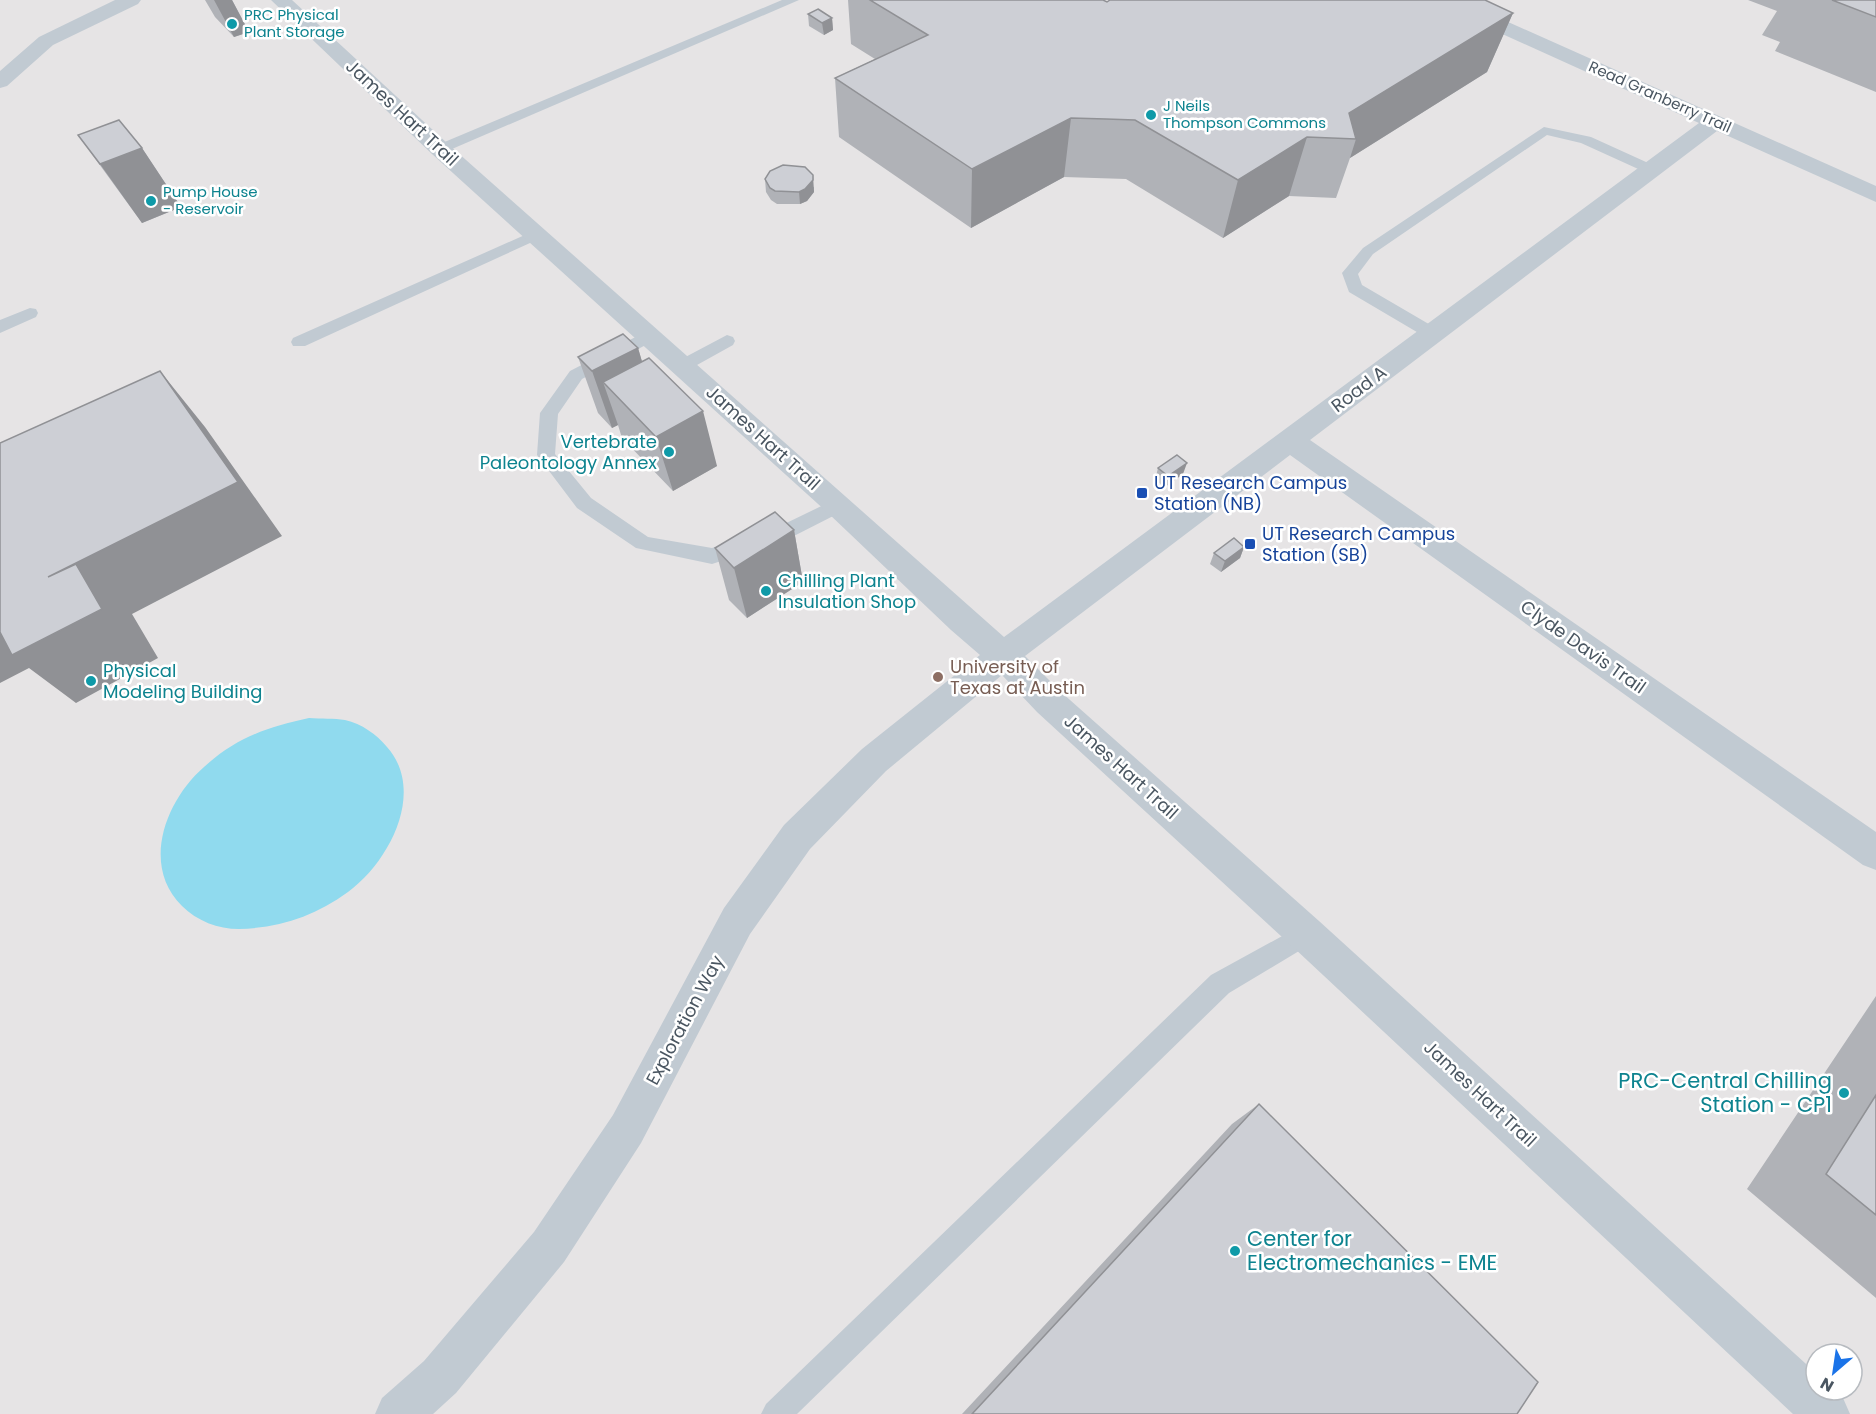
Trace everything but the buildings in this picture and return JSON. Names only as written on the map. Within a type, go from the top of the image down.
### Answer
[{"type":"street","points":[[0,82],[46,40],[131,0]]},
{"type":"street","name":"James Hart Trail","points":[[281,0],[440,148],[838,505],[962,621],[1003,656],[1049,702],[1306,934],[1827,1414]]},
{"type":"street","name":"Read Granberry Trail","points":[[1455,2],[1876,195]]},
{"type":"street","name":"Road A","points":[[1003,656],[1715,122]]},
{"type":"street","name":"Clyde Davis Trail","points":[[1291,441],[1876,853]]},
{"type":"street","name":"Exploration Way","points":[[398,1414],[440,1377],[549,1247],[627,1129],[737,921],[797,837],[874,760],[1003,656]]},
{"type":"lane","points":[[440,148],[793,0]]},
{"type":"lane","points":[[1433,334],[1354,288],[1350,273],[1368,251],[1544,131],[1561,131],[1590,141],[1652,170]]},
{"type":"lane","points":[[299,342],[536,235]]},
{"type":"lane","points":[[0,327],[30,313]]},
{"type":"lane","points":[[649,336],[576,375],[549,413],[546,455],[584,503],[643,543],[712,556],[781,534],[838,505]]},
{"type":"lane","points":[[682,366],[727,341]]},
{"type":"lane","points":[[776,1414],[1220,984],[1306,934]]},
{"type":"shaded area","name":"University of Texas at Austin","points":[[0,0],[1876,0],[1876,1414],[0,1414]]},
{"type":"water","points":[[309,718],[351,722],[363,727],[387,747],[398,765],[403,784],[403,804],[398,824],[389,844],[363,879],[336,900],[310,914],[269,926],[239,929],[216,926],[201,920],[182,906],[170,890],[163,872],[161,853],[163,834],[178,797],[204,767],[228,748],[279,725]]},
{"type":"place","name":"PRC Physical Plant Storage","points":[[232,24]]},
{"type":"place","name":"J Neils Thompson Commons","points":[[1151,115]]},
{"type":"place","name":"Pump House - Reservoir","points":[[151,201]]},
{"type":"place","name":"Vertebrate Paleontology Annex","points":[[669,452]]},
{"type":"place","name":"UT Research Campus Station (NB)","points":[[1142,493]]},
{"type":"place","name":"UT Research Campus Station (SB)","points":[[1250,544]]},
{"type":"place","name":"Chilling Plant Insulation Shop","points":[[766,591]]},
{"type":"place","name":"University of Texas at Austin","points":[[938,677]]},
{"type":"place","name":"Physical Modeling Building","points":[[91,681]]},
{"type":"place","name":"PRC-Central Chilling Station - CP1","points":[[1844,1093]]},
{"type":"place","name":"Center for Electromechanics - EME","points":[[1235,1251]]}]
